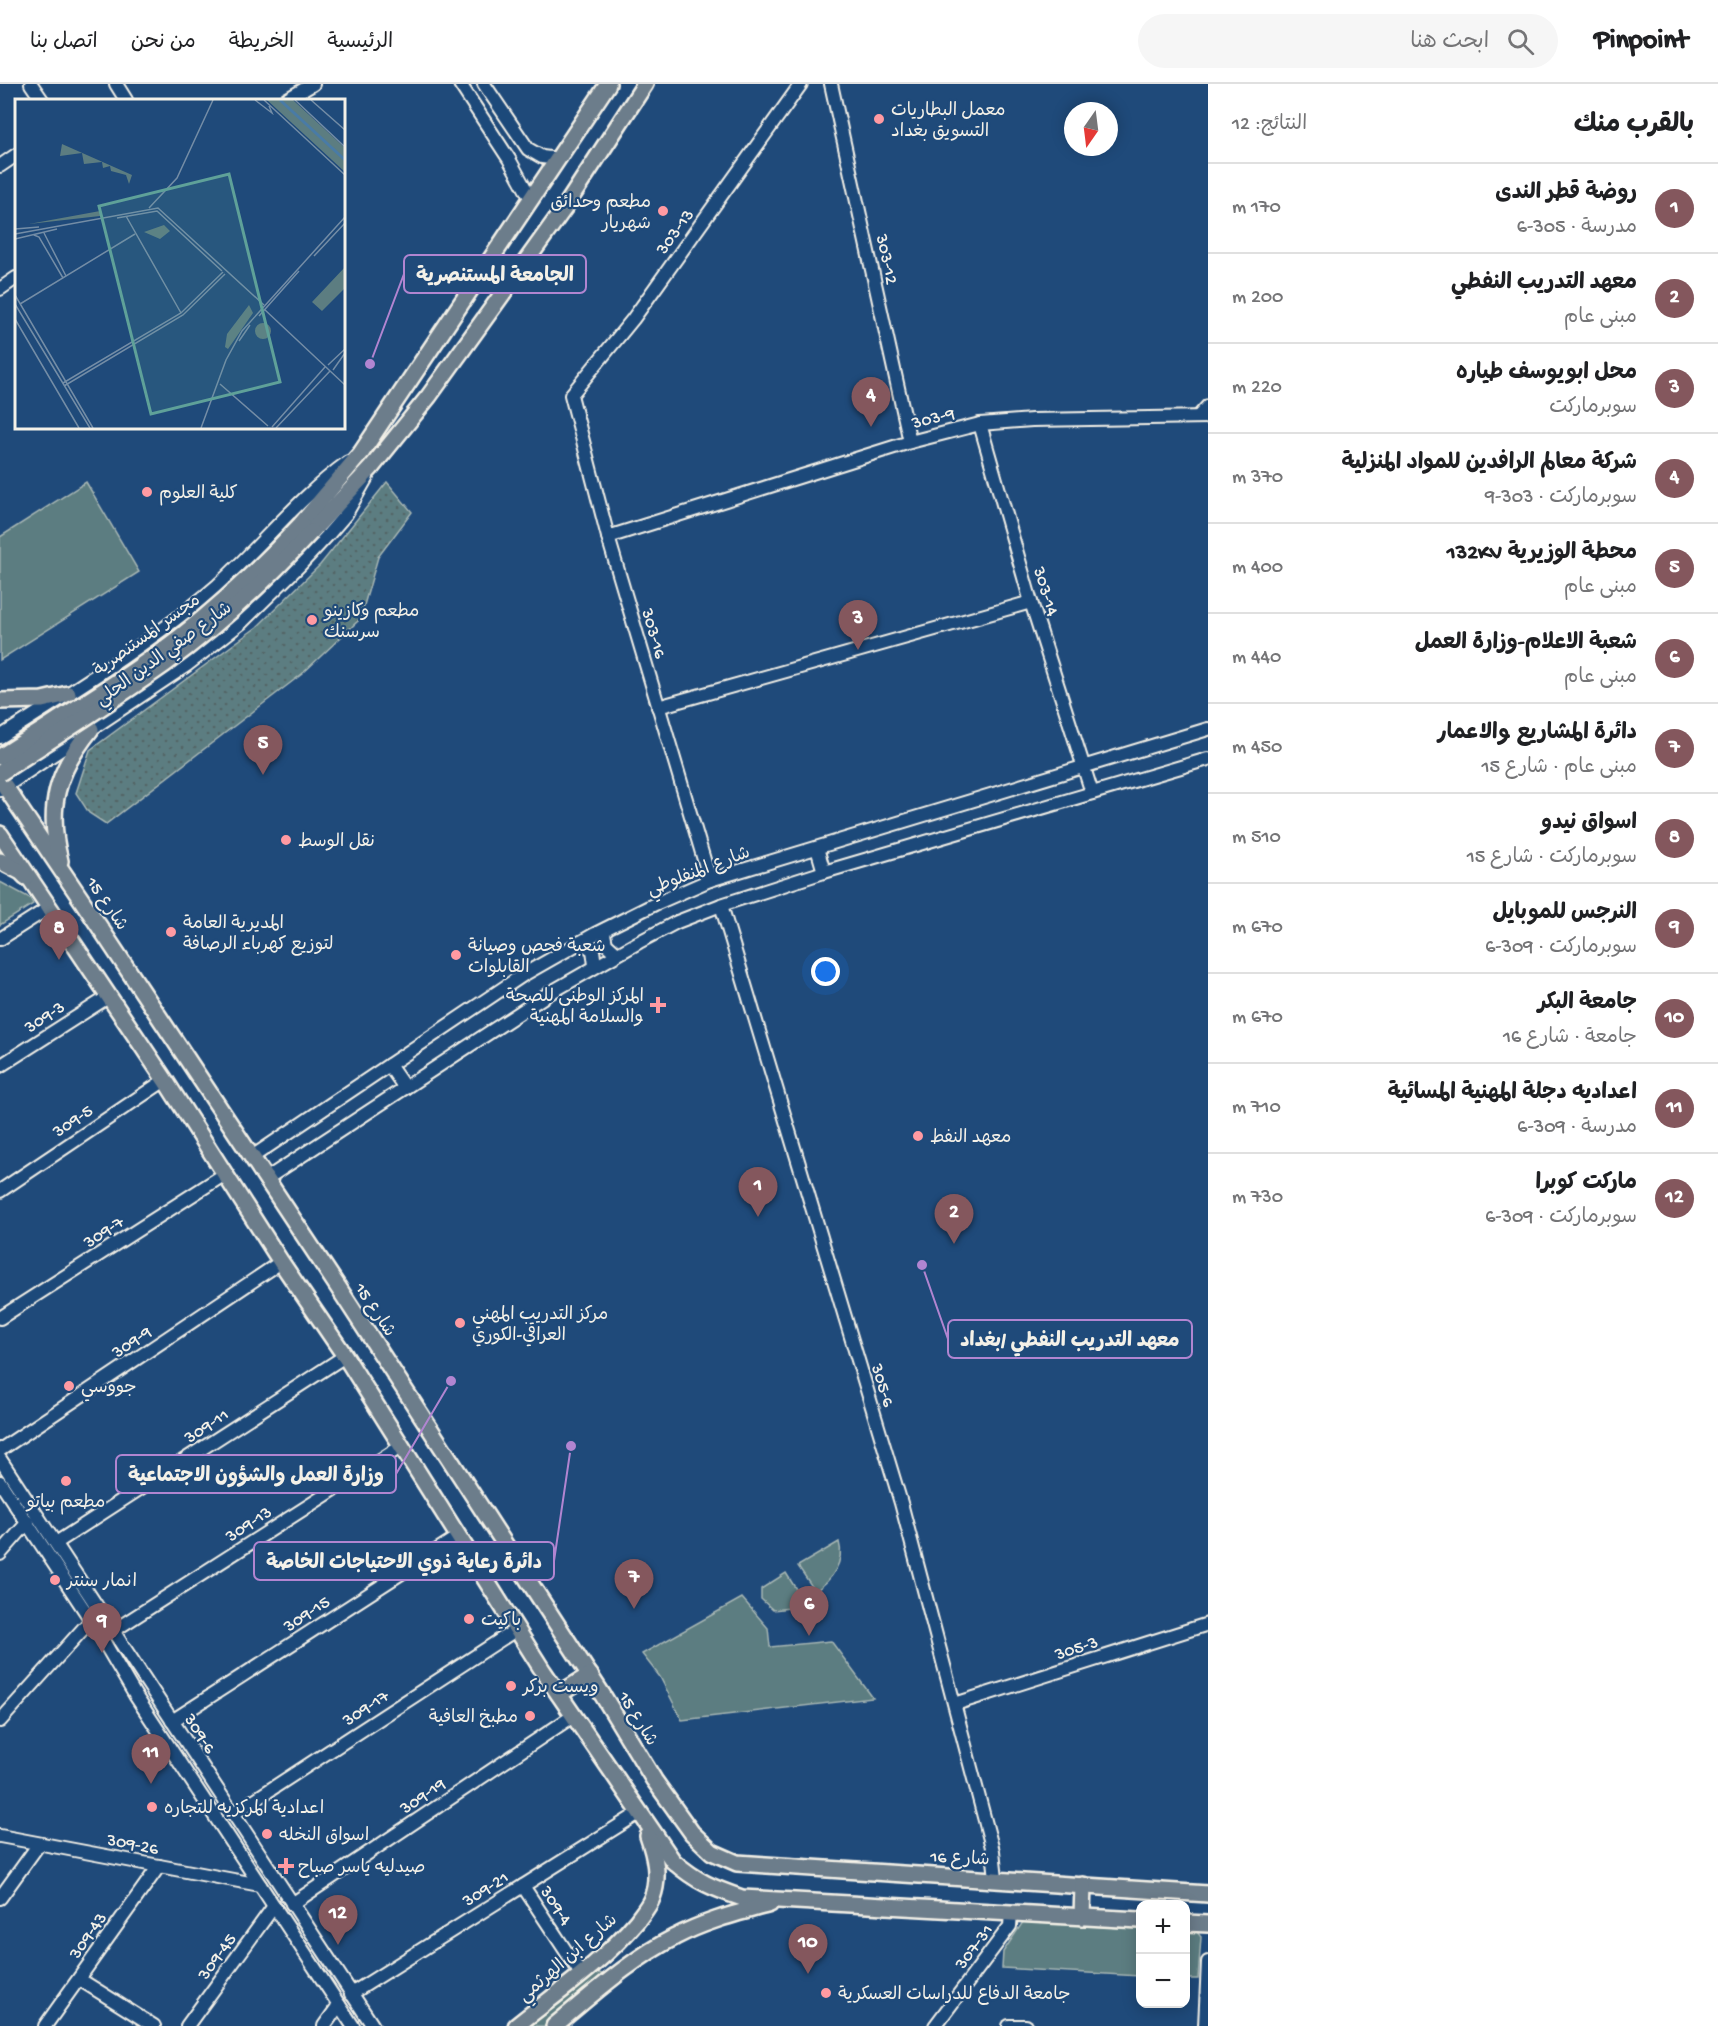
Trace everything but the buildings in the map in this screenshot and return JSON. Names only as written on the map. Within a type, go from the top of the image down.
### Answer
[{"type":"main road","name":"شارع صفي الدين الحلي","points":[[306,528],[361,453],[608,84]]},
{"type":"main road","name":"شارع صفي الدين الحلي","points":[[306,528],[371,468],[429,396],[565,207],[645,84]]},
{"type":"main road","name":"مجسر المستنصرية","points":[[0,757],[178,638],[306,528]]},
{"type":"main road","name":"مجسر المستنصرية","points":[[1,782],[185,649],[256,588],[306,528]]},
{"type":"main road","points":[[0,701],[42,700],[68,694]]},
{"type":"main road","points":[[62,870],[53,827],[58,786],[74,749],[91,729]]},
{"type":"main road","name":"شارع 15","points":[[1,782],[252,1156],[590,1675],[654,1780],[692,1833],[712,1852]]},
{"type":"main road","points":[[0,834],[165,1080],[281,1262],[345,1356],[573,1716],[673,1861],[692,1878],[742,1898],[1136,1920]]},
{"type":"main road","points":[[0,861],[21,872],[35,886]]},
{"type":"main road","points":[[559,1694],[590,1675]]},
{"type":"main road","name":"شارع ابن الهرثمي","points":[[520,2025],[603,1956],[629,1929],[652,1899],[657,1872],[655,1854],[639,1813]]},
{"type":"main road","name":"شارع 16","points":[[712,1852],[737,1863],[996,1878],[1208,1894]]},
{"type":"main road","points":[[1082,1917],[1083,1885]]},
{"type":"main road","points":[[554,2026],[617,1974],[674,1937],[717,1920],[780,1901]]},
{"type":"main road","points":[[1190,1923],[1208,1924]]},
{"type":"main road","points":[[603,1956],[617,1974]]},
{"type":"street","points":[[288,99],[312,84]]},
{"type":"street","points":[[531,199],[518,172],[463,89],[482,84],[528,149],[542,157],[558,159]]},
{"type":"street","name":"303-13","points":[[571,395],[633,319],[801,84]]},
{"type":"street","name":"303-12","points":[[831,84],[909,442]]},
{"type":"street","points":[[36,85],[42,99]]},
{"type":"street","points":[[119,85],[126,99]]},
{"type":"street","points":[[487,124],[503,113]]},
{"type":"street","points":[[0,166],[15,156]]},
{"type":"street","points":[[0,289],[15,279]]},
{"type":"street","name":"303-16","points":[[571,395],[608,537],[710,880]]},
{"type":"street","points":[[1203,417],[1208,406]]},
{"type":"street","name":"303-9","points":[[608,537],[909,442],[980,424],[1032,420],[1203,417]]},
{"type":"street","name":"303-14","points":[[980,424],[1031,602],[1092,793]]},
{"type":"street","name":"شارع صفي الدين الحلي","points":[[0,737],[163,634],[218,584],[310,493],[361,453]]},
{"type":"street","name":"شارع صفي الدين الحلي","points":[[1,782],[91,729],[190,662],[241,622],[300,565],[346,514],[371,468]]},
{"type":"street","points":[[658,707],[1031,602]]},
{"type":"street","points":[[177,661],[190,662]]},
{"type":"street","name":"شارع المنفلوطي","points":[[252,1156],[523,975],[655,904],[710,880],[1208,729]]},
{"type":"street","points":[[266,1179],[595,965],[677,922],[721,905],[824,872],[1208,759]]},
{"type":"street","points":[[817,848],[824,872]]},
{"type":"street","name":"305-6","points":[[721,905],[894,1482],[993,1851],[996,1878]]},
{"type":"street","points":[[0,939],[50,907]]},
{"type":"street","points":[[606,929],[604,934],[606,944],[616,954]]},
{"type":"street","points":[[581,942],[593,950],[595,965]]},
{"type":"street","name":"309-3","points":[[0,1066],[108,997]]},
{"type":"street","points":[[389,1065],[405,1088]]},
{"type":"street","name":"309-5","points":[[0,1191],[165,1080]]},
{"type":"street","name":"309-7","points":[[0,1318],[225,1174]]},
{"type":"street","name":"309-9","points":[[0,1450],[281,1262]]},
{"type":"street","name":"309-11","points":[[56,1543],[345,1356]]},
{"type":"street","name":"309-13","points":[[113,1631],[402,1446]]},
{"type":"street","name":"309-6","points":[[0,1459],[373,2026]]},
{"type":"street","name":"309-6","points":[[0,1482],[91,1620],[135,1695],[353,2026]]},
{"type":"street","points":[[0,1554],[28,1522]]},
{"type":"street","name":"309-15","points":[[172,1721],[459,1536]]},
{"type":"street","points":[[0,1721],[91,1620]]},
{"type":"street","name":"305-3","points":[[955,1704],[1208,1624]]},
{"type":"street","name":"309-17","points":[[233,1814],[517,1629]]},
{"type":"street","points":[[135,1695],[149,1686]]},
{"type":"street","name":"309-19","points":[[292,1904],[573,1716]]},
{"type":"street","name":"309-21","points":[[351,1994],[639,1813]]},
{"type":"street","name":"309-26","points":[[0,1836],[260,1885]]},
{"type":"street","points":[[0,1898],[39,1844]]},
{"type":"street","name":"309-43","points":[[45,2026],[159,1866]]},
{"type":"street","name":"309-4","points":[[524,1886],[580,1974]]},
{"type":"street","name":"309-45","points":[[187,2026],[274,1906]]},
{"type":"street","name":"307-31","points":[[935,2026],[1010,1926],[1011,1913]]},
{"type":"street","points":[[300,1946],[314,1937]]},
{"type":"street","points":[[1205,2026],[1208,1962]]},
{"type":"street","points":[[78,1979],[154,2026]]},
{"type":"street","points":[[324,2026],[339,2005]]},
{"type":"street","points":[[1009,2026],[1026,2026]]},
{"type":"green space","points":[[86,482],[139,572],[0,660],[0,537]]},
{"type":"green space","points":[[387,482],[412,512],[378,557],[360,619],[302,674],[106,824],[89,813],[76,793],[90,750],[257,627],[320,565]]},
{"type":"green space","points":[[0,882],[30,898],[33,904],[0,925]]},
{"type":"green space","points":[[839,1542],[840,1557],[836,1570],[827,1582],[815,1591],[798,1566]]},
{"type":"green space","points":[[786,1573],[804,1602],[790,1608],[773,1610],[761,1599],[761,1589]]},
{"type":"green space","points":[[742,1598],[768,1628],[770,1647],[831,1641],[873,1698],[682,1720],[660,1677],[642,1654]]},
{"type":"green space","points":[[1023,1922],[1136,1929],[1136,1976],[1002,1968],[1003,1952]]},
{"type":"green space","points":[[1190,1931],[1197,1932],[1201,1937],[1198,1979],[1190,1979]]},
{"type":"green space","points":[[597,1972],[602,1974],[594,1987],[545,2026],[526,2026],[591,1975]]},
{"type":"place","name":"معمل البطاريات التسويق بغداد","points":[[879,119]]},
{"type":"place","name":"مطعم وحدائق شهريار","points":[[663,211]]},
{"type":"place","name":"الجامعة المستنصرية","points":[[370,364]]},
{"type":"place","name":"شركة معالم الرافدين للمواد المنزلية","points":[[871,427]]},
{"type":"place","name":"كلية العلوم","points":[[147,492]]},
{"type":"place","name":"مطعم وكازينو سرسنك","points":[[312,620]]},
{"type":"place","name":"محل ابويوسف طياره","points":[[858,650]]},
{"type":"place","name":"محطة الوزيرية 132KV","points":[[263,775]]},
{"type":"place","name":"نقل الوسط","points":[[286,840]]},
{"type":"place","name":"المديرية العامة لتوزيع كهرباء الرصافة","points":[[171,932]]},
{"type":"place","name":"شعبة فحص وصيانة القابلوات","points":[[456,955]]},
{"type":"place","name":"اسواق نيدو","points":[[59,960]]},
{"type":"place","name":"المركز الوطني للصحة والسلامة المهنية","points":[[658,1005]]},
{"type":"place","name":"معهد النفط","points":[[918,1136]]},
{"type":"place","name":"روضة قطر الندى","points":[[758,1217]]},
{"type":"place","name":"معهد التدريب النفطي","points":[[954,1244]]},
{"type":"place","name":"معهد التدريب النفطي /بغداد","points":[[922,1265]]},
{"type":"place","name":"مركز التدريب المهني العراقي-الكوري","points":[[460,1323]]},
{"type":"place","name":"وزارة العمل والشؤون الاجتماعية","points":[[451,1381]]},
{"type":"place","name":"جووسي","points":[[69,1386]]},
{"type":"place","name":"دائرة رعاية ذوي الاحتياجات الخاصة","points":[[571,1446]]},
{"type":"place","name":"مطعم بياتو","points":[[66,1481]]},
{"type":"place","name":"انمار سنتر","points":[[55,1580]]},
{"type":"place","name":"دائرة المشاريع والاعمار","points":[[634,1609]]},
{"type":"place","name":"باكيت","points":[[469,1619]]},
{"type":"place","name":"شعبة الاعلام-وزارة العمل","points":[[809,1636]]},
{"type":"place","name":"النرجس للموبايل","points":[[102,1653]]},
{"type":"place","name":"ويست بركر","points":[[511,1686]]},
{"type":"place","name":"مطبخ العافية","points":[[530,1716]]},
{"type":"place","name":"اعداديه دجلة المهنية المسائية","points":[[151,1784]]},
{"type":"place","name":"اعدادية المركزيه للتجاره","points":[[152,1807]]},
{"type":"place","name":"اسواق النخله","points":[[267,1834]]},
{"type":"place","name":"صيدليه ياسر صباح","points":[[286,1866]]},
{"type":"place","name":"ماركت كوبرا","points":[[338,1945]]},
{"type":"place","name":"جامعة البكر","points":[[808,1974]]},
{"type":"place","name":"جامعة الدفاع للدراسات العسكرية","points":[[826,1993]]}]
